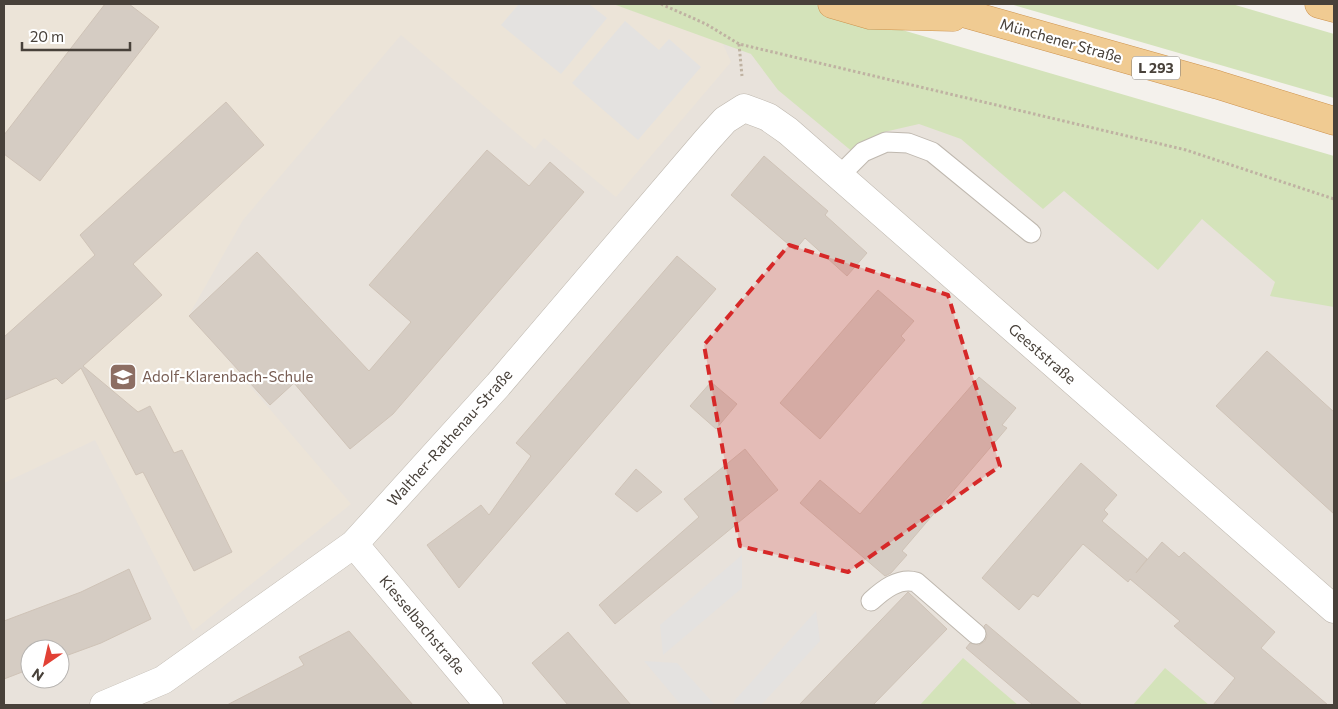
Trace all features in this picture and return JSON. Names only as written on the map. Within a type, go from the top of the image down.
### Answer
[{"type":"highway","name":"L 293","points":[[832,4],[870,15],[977,18]]},
{"type":"highway","name":"Münchener Straße","points":[[931,4],[1218,85],[1334,121]]},
{"type":"highway","points":[[1319,4],[1334,8]]},
{"type":"street","name":"Geeststraße","points":[[744,108],[768,117],[788,131],[1334,609]]},
{"type":"street","name":"Walther-Rathenau-Straße","points":[[104,705],[163,680],[354,544],[498,385],[713,133],[725,120],[744,108]]},
{"type":"street","name":"Kiesselbachstraße","points":[[354,544],[489,705]]},
{"type":"lane","points":[[839,176],[863,152],[886,142],[908,143],[932,152],[1031,233]]},
{"type":"lane","points":[[871,601],[898,583],[904,581],[916,582],[976,634]]},
{"type":"path","points":[[661,4],[706,24],[739,44],[1186,150],[1334,199]]},
{"type":"highlighted area","points":[[789,245],[948,295],[1000,466],[848,572],[740,546],[704,345]]},
{"type":"shaded area","points":[[4,4],[613,4],[722,42],[795,71],[1334,211],[1334,705],[4,705]]},
{"type":"shaded area","name":"Adolf-Klarenbach-Schule","points":[[4,4],[613,4],[722,42],[731,62],[616,197],[544,138],[535,149],[401,35],[243,220],[189,315],[351,504],[193,631],[95,440],[4,483]]},
{"type":"shaded area","points":[[519,4],[565,4],[568,6],[569,4],[589,4],[607,18],[561,74],[501,25]]},
{"type":"shaded area","points":[[625,21],[659,50],[669,39],[701,67],[638,140],[572,83]]},
{"type":"shaded area","points":[[742,555],[742,588],[663,655],[660,625]]},
{"type":"shaded area","points":[[816,611],[820,641],[761,705],[734,705],[734,701]]},
{"type":"shaded area","points":[[644,661],[677,663],[715,705],[681,705]]},
{"type":"green space","points":[[613,4],[813,4],[1334,156],[1334,307],[1270,296],[1275,282],[1202,219],[1158,270],[1064,191],[1043,209],[961,139],[919,124],[884,132],[854,153],[778,90],[751,54]]},
{"type":"green space","points":[[1010,4],[1232,4],[1334,34],[1334,98]]},
{"type":"green space","points":[[963,658],[1018,705],[920,705]]},
{"type":"green space","points":[[1165,668],[1209,705],[1133,705]]},
{"type":"building","points":[[105,4],[129,4],[159,27],[40,181],[4,154],[4,135]]},
{"type":"building","points":[[226,102],[264,145],[133,264],[162,295],[83,366],[138,412],[150,406],[174,453],[182,450],[232,552],[194,571],[143,472],[136,475],[81,368],[62,384],[56,378],[4,400],[4,337],[95,255],[80,235]]},
{"type":"building","points":[[487,150],[529,186],[550,162],[584,192],[393,414],[350,449],[294,383],[270,405],[189,316],[257,252],[369,371],[411,322],[369,285]]},
{"type":"building","points":[[764,156],[828,211],[825,215],[867,253],[847,276],[805,238],[795,250],[731,195]]},
{"type":"building","points":[[677,256],[716,289],[459,588],[427,545],[481,505],[489,515],[531,456],[516,443]]},
{"type":"building","points":[[878,290],[914,321],[901,336],[905,340],[820,439],[780,403]]},
{"type":"building","points":[[1267,351],[1334,412],[1334,514],[1216,406]]},
{"type":"building","points":[[979,377],[1016,408],[1002,425],[1007,428],[902,551],[907,555],[891,573],[885,576],[800,503],[820,480],[860,514]]},
{"type":"building","points":[[711,382],[737,404],[716,429],[690,406]]},
{"type":"building","points":[[745,449],[778,490],[615,624],[599,605],[699,517],[684,499]]},
{"type":"building","points":[[1081,463],[1117,495],[1104,510],[1108,514],[1102,521],[1147,559],[1136,573],[1162,542],[1179,557],[1184,552],[1275,632],[1261,648],[1328,705],[1213,705],[1235,678],[1174,626],[1180,621],[1130,579],[1128,582],[1083,544],[1038,597],[1033,594],[1019,610],[982,578]]},
{"type":"building","points":[[636,469],[662,492],[637,512],[615,494]]},
{"type":"building","points":[[129,569],[151,619],[101,643],[70,654],[70,639],[20,639],[20,673],[4,679],[4,621],[81,592]]},
{"type":"building","points":[[908,592],[947,629],[873,705],[799,705]]},
{"type":"building","points":[[986,624],[1082,705],[1033,705],[966,648],[970,643],[979,645],[985,641],[987,636],[984,626]]},
{"type":"building","points":[[349,631],[413,705],[227,705],[304,665],[299,657]]},
{"type":"building","points":[[568,632],[631,705],[568,705],[532,663]]},
{"type":"place","name":"Adolf-Klarenbach-Schule","points":[[123,377]]}]
